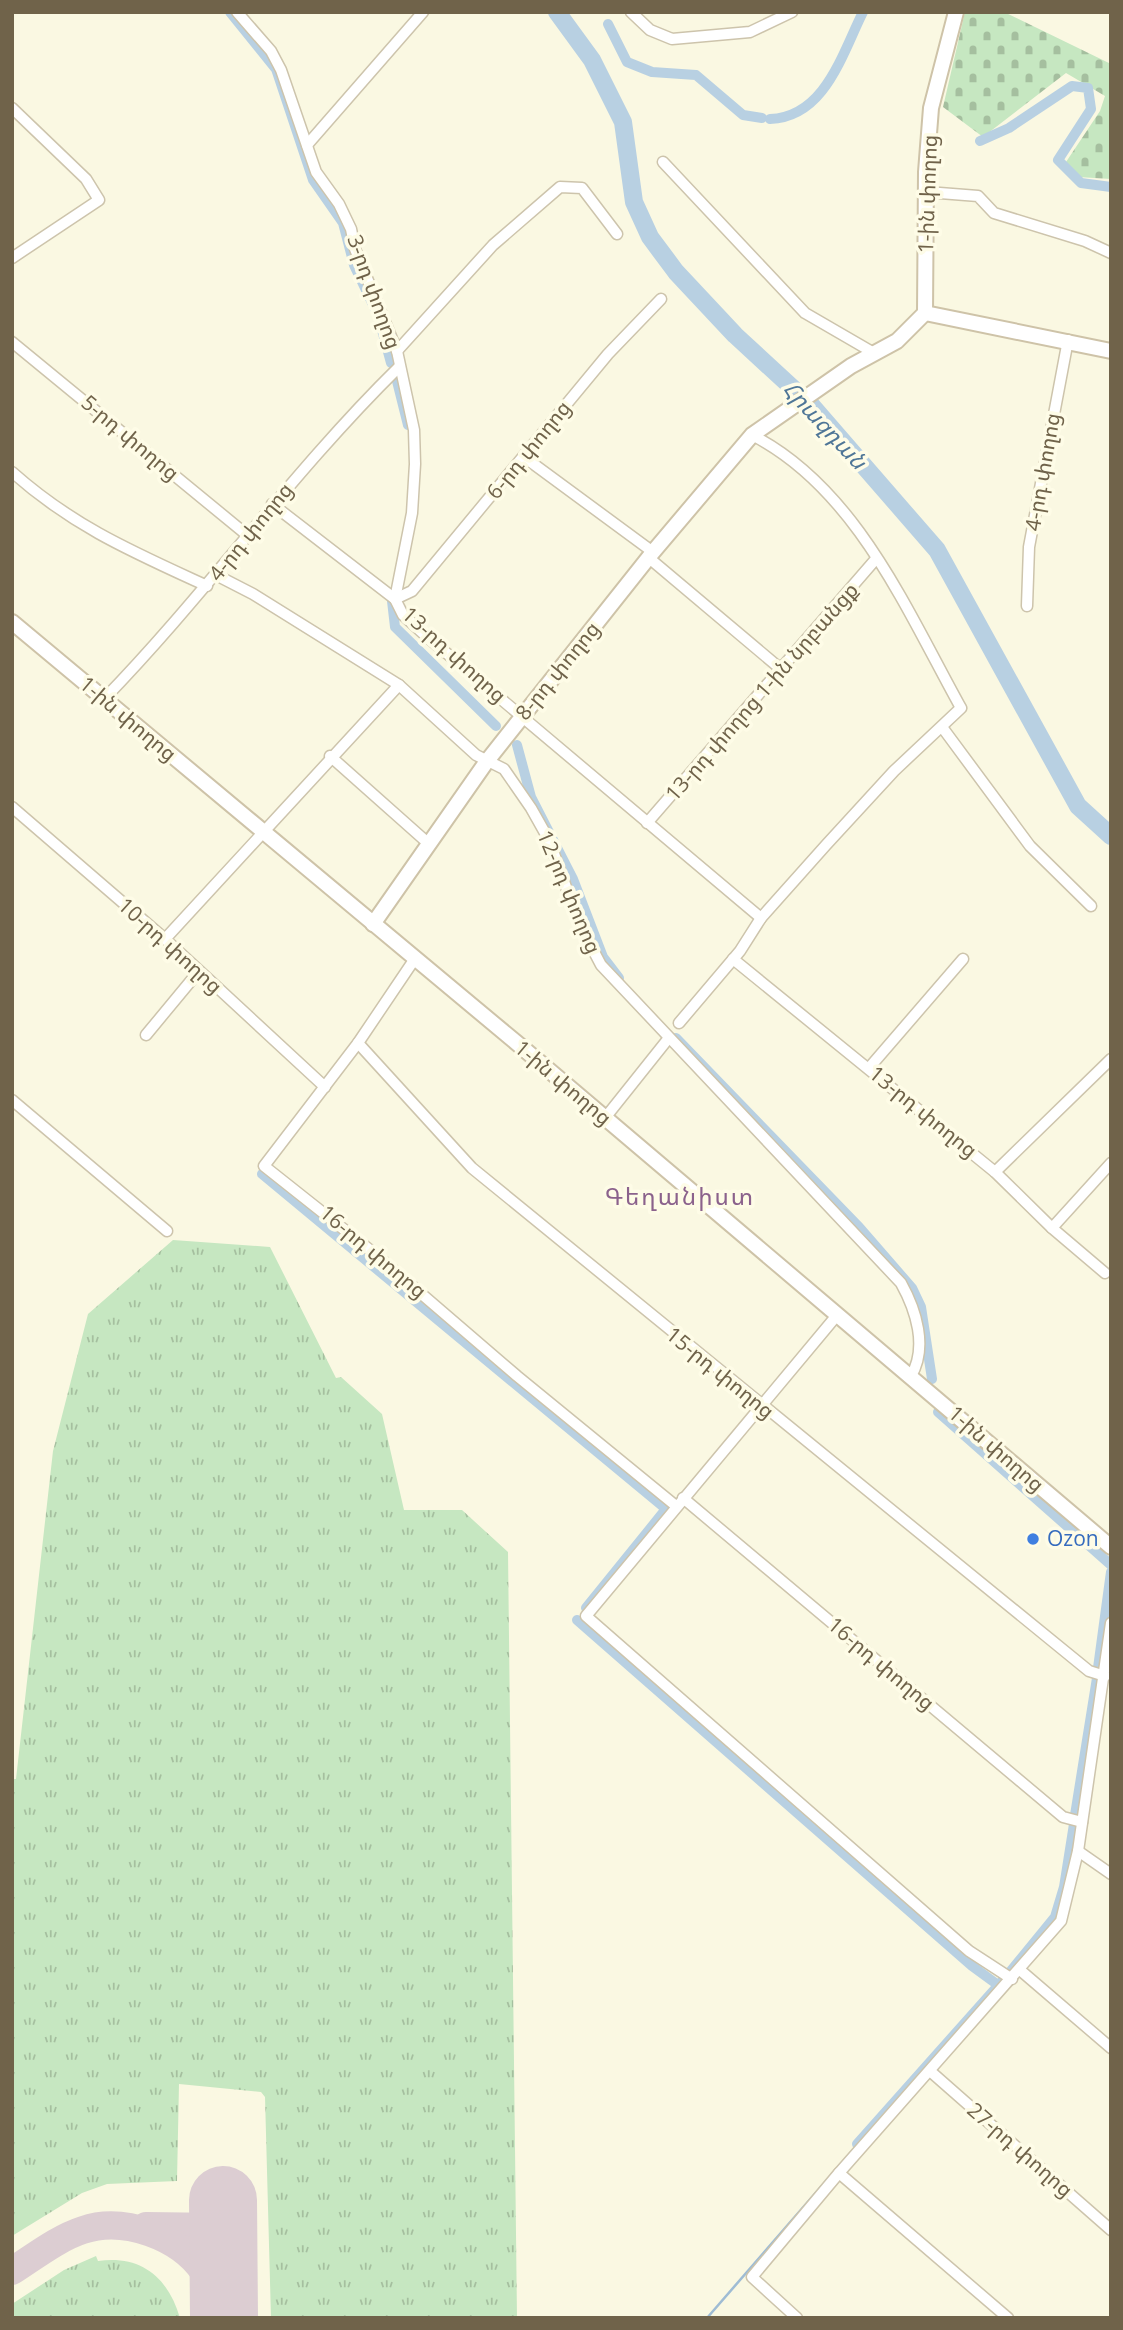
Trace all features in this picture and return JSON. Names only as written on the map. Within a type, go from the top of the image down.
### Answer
[{"type":"main road","name":"1-ին փողոց","points":[[925,313],[931,108],[956,12]]},
{"type":"main road","points":[[874,353],[897,341],[925,313],[1068,340],[1111,351]]},
{"type":"main road","name":"8-րդ փողոց","points":[[373,924],[487,761],[522,716],[651,555],[755,433],[874,353]]},
{"type":"main road","name":"1-ին փողոց","points":[[12,622],[838,1314],[1111,1547]]},
{"type":"street","name":"3-րդ փողոց","points":[[237,12],[271,51],[316,172],[339,204],[351,229],[355,249],[397,351],[414,430],[415,464],[412,513],[395,599]]},
{"type":"street","points":[[307,145],[423,12]]},
{"type":"street","points":[[631,12],[650,30],[672,39],[750,32],[793,12]]},
{"type":"street","points":[[12,108],[86,178],[99,200],[12,258]]},
{"type":"street","points":[[663,162],[805,313],[874,353]]},
{"type":"street","points":[[397,351],[493,245],[560,187],[582,188],[617,234]]},
{"type":"street","points":[[927,191],[978,196],[994,213],[1085,241],[1111,253]]},
{"type":"street","name":"6-րդ փողոց","points":[[395,599],[412,591],[608,354],[661,299]]},
{"type":"street","name":"4-րդ փողոց","points":[[1027,606],[1029,547],[1068,340]]},
{"type":"street","name":"5-րդ փողոց","points":[[12,342],[247,536]]},
{"type":"street","name":"4-րդ փողոց","points":[[104,699],[207,586],[272,504],[342,423],[399,367]]},
{"type":"street","points":[[679,1023],[733,959],[761,918],[894,771],[961,708],[875,559],[816,480],[755,433]]},
{"type":"street","points":[[524,457],[651,555],[782,670]]},
{"type":"street","points":[[12,472],[47,503],[96,535],[207,586]]},
{"type":"street","name":"13-րդ փողոց","points":[[272,504],[395,599],[403,615],[761,918]]},
{"type":"street","name":"13-րդ փողոց 1-ին նրբանցք","points":[[648,823],[875,559]]},
{"type":"street","name":"12-րդ փողոց","points":[[216,575],[253,594],[399,685],[487,761],[504,769],[549,839],[579,923],[601,965],[901,1283],[911,1301],[918,1325],[919,1347],[916,1367],[911,1376]]},
{"type":"street","points":[[165,939],[330,756],[399,685]]},
{"type":"street","points":[[942,727],[1030,846],[1091,906]]},
{"type":"street","points":[[330,756],[429,844]]},
{"type":"street","name":"10-րդ փողոց","points":[[12,807],[165,939],[325,1087]]},
{"type":"street","name":"13-րդ փողոց","points":[[733,959],[995,1172],[1052,1228],[1105,1273]]},
{"type":"street","points":[[869,1068],[964,959]]},
{"type":"street","name":"16-րդ փողոց","points":[[414,960],[358,1043],[264,1166],[375,1254],[517,1376],[679,1502],[1063,1817],[1082,1822]]},
{"type":"street","points":[[146,1035],[199,971]]},
{"type":"street","points":[[605,1118],[668,1039]]},
{"type":"street","name":"15-րդ փողոց","points":[[358,1043],[472,1168],[761,1407],[1089,1671],[1105,1676]]},
{"type":"street","points":[[995,1172],[1111,1059]]},
{"type":"street","points":[[12,1100],[167,1231]]},
{"type":"street","points":[[1052,1228],[1111,1163]]},
{"type":"street","points":[[838,1314],[586,1616],[969,1951],[1012,1979]]},
{"type":"street","points":[[797,2318],[752,2277],[839,2173],[1061,1921],[1078,1851],[1107,1694],[1105,1676],[1111,1623]]},
{"type":"street","points":[[1078,1851],[1111,1874]]},
{"type":"street","points":[[1020,1970],[1111,2048]]},
{"type":"street","name":"27-րդ փողոց","points":[[930,2071],[1111,2230]]},
{"type":"street","points":[[839,2173],[1008,2318]]},
{"type":"green space","points":[[965,12],[1004,12],[1111,64],[1111,179],[1078,177],[1066,162],[1100,111],[1105,96],[1066,73],[983,137],[943,107]]},
{"type":"green space","points":[[173,1240],[270,1247],[336,1378],[341,1377],[382,1414],[404,1510],[462,1510],[508,1552],[517,2318],[271,2318],[265,2097],[261,2092],[179,2084],[177,2181],[107,2184],[82,2193],[12,2236],[12,1779],[16,1779],[53,1451],[88,1314]]},
{"type":"green space","points":[[96,2256],[98,2261],[127,2262],[151,2272],[168,2291],[180,2318],[12,2318],[12,2304],[64,2270]]},
{"type":"waterway","points":[[230,12],[276,69],[313,180],[343,223],[354,265],[378,315],[391,363]]},
{"type":"waterway","name":"Հրազդան","points":[[557,12],[592,60],[623,122],[634,202],[650,237],[676,272],[735,335],[811,405],[937,550],[1078,806],[1111,836]]},
{"type":"waterway","points":[[770,119],[789,116],[818,95],[839,64],[863,12]]},
{"type":"waterway","points":[[608,24],[627,62],[652,72],[696,75],[743,115],[762,118]]},
{"type":"waterway","points":[[980,141],[1009,128],[1072,86],[1088,88],[1091,109],[1058,160],[1081,183],[1111,187]]},
{"type":"waterway","points":[[396,377],[408,425]]},
{"type":"waterway","points":[[392,601],[395,627],[496,726]]},
{"type":"waterway","points":[[517,745],[531,797],[573,879],[603,957],[619,978]]},
{"type":"waterway","points":[[676,1038],[859,1227],[912,1288],[921,1307],[932,1379]]},
{"type":"waterway","points":[[262,1174],[666,1509],[586,1608]]},
{"type":"waterway","points":[[938,1412],[1111,1565]]},
{"type":"waterway","points":[[1098,1668],[1111,1572]]},
{"type":"waterway","points":[[577,1620],[972,1966],[998,1985]]},
{"type":"waterway","points":[[1075,1815],[1097,1678]]},
{"type":"waterway","points":[[1010,1972],[1055,1917],[1064,1887],[1074,1824]]},
{"type":"waterway","points":[[857,2144],[1003,1980]]},
{"type":"waterway","points":[[707,2318],[852,2151]]},
{"type":"taxiway","points":[[12,2271],[74,2233],[99,2226],[133,2228],[166,2240],[194,2260],[210,2283],[222,2318]]},
{"type":"taxiway","points":[[146,2226],[224,2227]]},
{"type":"runway","points":[[223,2200],[224,2318]]},
{"type":"place","name":"Ozon","points":[[1033,1539]]},
{"type":"district","name":"Գեղանիստ","points":[[680,1197]]}]
